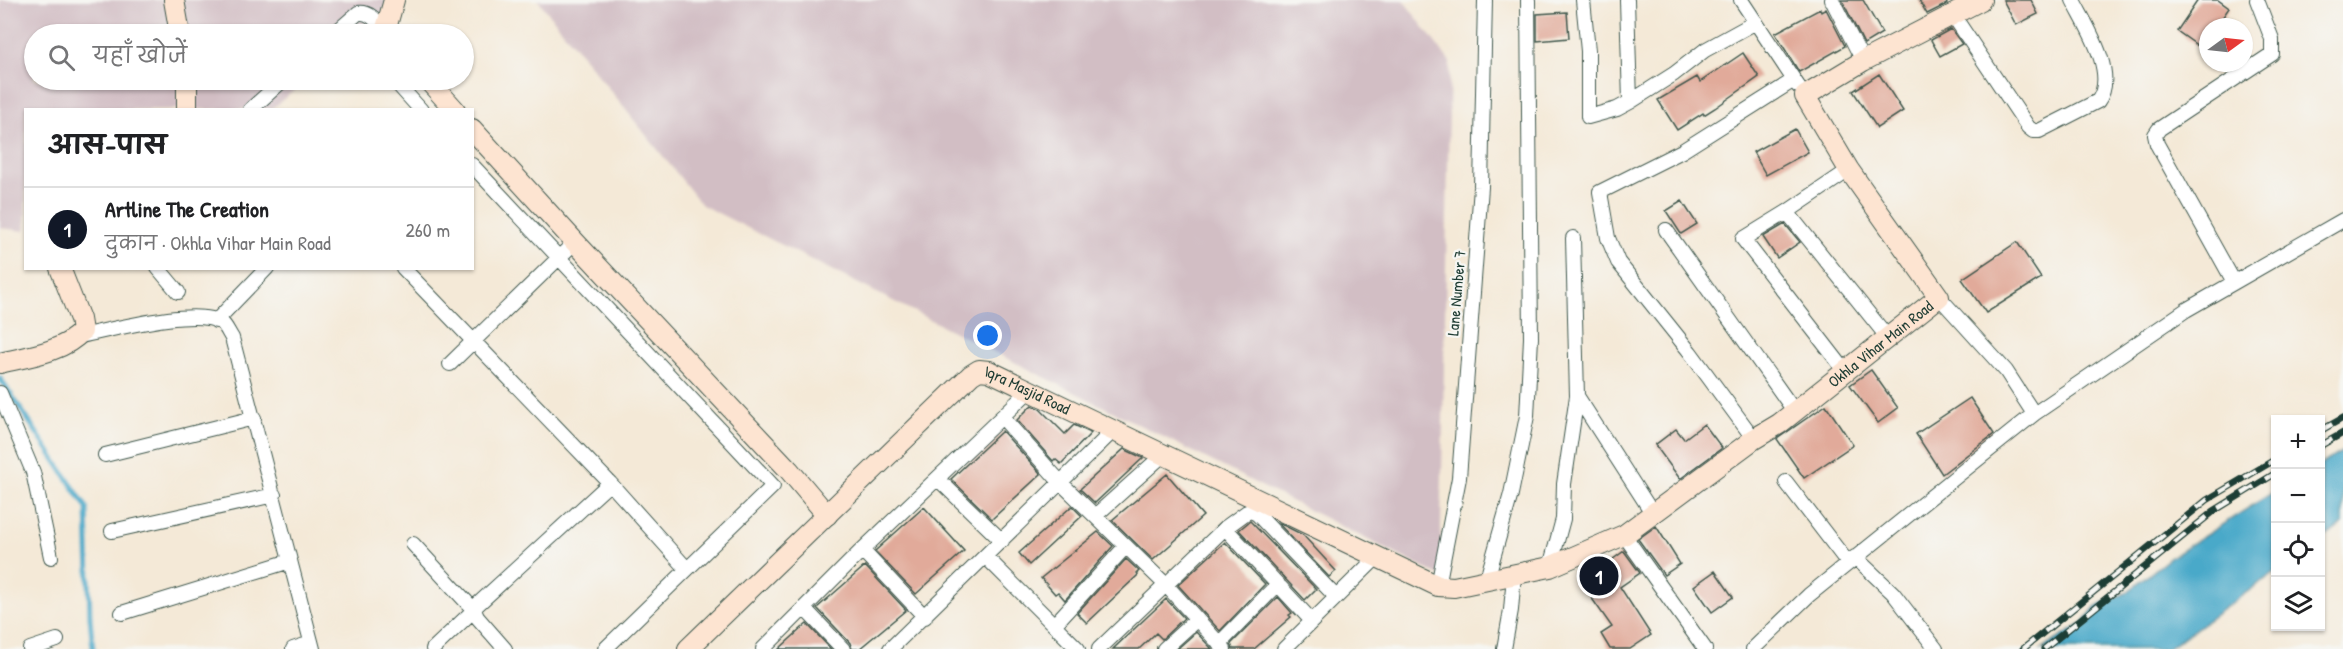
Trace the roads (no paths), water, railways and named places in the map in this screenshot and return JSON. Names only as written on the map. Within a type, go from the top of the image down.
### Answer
[{"type":"street","points":[[174,0],[178,24]]},
{"type":"street","points":[[388,24],[394,0]]},
{"type":"street","name":"Lane Number 7","points":[[1438,586],[1459,478],[1481,187],[1485,0]]},
{"type":"street","points":[[1487,579],[1511,494],[1527,416],[1531,339],[1528,0]]},
{"type":"street","points":[[1583,0],[1588,51],[1588,117],[1617,109],[1630,102],[1659,85],[1705,50],[1756,22]]},
{"type":"street","points":[[1627,0],[1630,102]]},
{"type":"street","points":[[1741,0],[1805,96],[1863,61],[1980,0]]},
{"type":"street","points":[[1832,0],[1863,61]]},
{"type":"street","points":[[1953,15],[2028,127],[2039,131],[2098,101],[2102,94],[2103,64],[2073,0]]},
{"type":"street","points":[[2234,282],[2157,144],[2155,135],[2159,129],[2272,54],[2272,39],[2257,0]]},
{"type":"street","points":[[349,24],[358,13],[364,12],[369,13],[378,24]]},
{"type":"street","points":[[1754,439],[1690,352],[1623,271],[1608,238],[1600,192],[1682,151],[1794,80]]},
{"type":"street","points":[[187,108],[189,90]]},
{"type":"street","points":[[251,108],[272,90]]},
{"type":"street","points":[[403,90],[419,108]]},
{"type":"street","points":[[437,90],[453,108]]},
{"type":"street","name":"Okhla Vihar Main Road","points":[[1438,586],[1454,587],[1550,567],[1624,535],[1754,439],[1795,412],[1939,297],[1849,170],[1805,96]]},
{"type":"street","points":[[474,131],[789,470],[827,515]]},
{"type":"street","points":[[474,167],[773,486],[605,649]]},
{"type":"street","points":[[1846,372],[1743,239],[1849,170]]},
{"type":"street","points":[[1787,212],[1889,339]]},
{"type":"street","points":[[1753,649],[1809,595],[2034,414],[2186,310],[2343,220]]},
{"type":"street","points":[[1666,230],[1795,412]]},
{"type":"street","points":[[1550,567],[1563,519],[1564,484],[1577,396],[1573,238]]},
{"type":"street","points":[[450,364],[575,242]]},
{"type":"street","points":[[160,270],[178,292]]},
{"type":"street","points":[[216,321],[265,270]]},
{"type":"street","points":[[405,270],[610,483],[687,569]]},
{"type":"street","points":[[67,272],[82,330],[76,337]]},
{"type":"street","points":[[1939,297],[2006,371],[2034,414]]},
{"type":"street","points":[[0,363],[27,357],[76,337],[178,318],[203,316],[223,324],[232,338],[312,646],[293,649]]},
{"type":"street","name":"Iqra Masjid Road","points":[[688,649],[971,375],[979,370],[989,371],[1030,390],[1438,586]]},
{"type":"street","points":[[763,649],[862,550],[1030,390]]},
{"type":"street","points":[[0,393],[33,472],[51,557]]},
{"type":"street","points":[[1577,396],[1653,514]]},
{"type":"street","points":[[1002,417],[1061,483],[1166,585],[1222,646],[1278,584]]},
{"type":"street","points":[[105,455],[254,418]]},
{"type":"street","points":[[890,649],[1114,430]]},
{"type":"street","points":[[1095,516],[1164,454]]},
{"type":"street","points":[[938,479],[1002,541]]},
{"type":"street","points":[[1786,482],[1852,560],[1893,593],[1936,649]]},
{"type":"street","points":[[433,649],[477,605],[610,483]]},
{"type":"street","points":[[112,531],[274,495]]},
{"type":"street","points":[[1099,649],[1225,528],[1242,513],[1251,511],[1257,514],[1336,597]]},
{"type":"street","points":[[1225,528],[1312,621]]},
{"type":"street","points":[[1624,535],[1705,649]]},
{"type":"street","points":[[413,544],[474,610],[477,617],[505,649]]},
{"type":"street","points":[[1054,625],[1126,546]]},
{"type":"street","points":[[862,550],[925,617]]},
{"type":"street","points":[[986,557],[1078,649]]},
{"type":"street","points":[[1284,649],[1376,558]]},
{"type":"street","points":[[122,613],[290,561]]},
{"type":"street","points":[[1505,646],[1514,575]]},
{"type":"street","points":[[804,608],[843,649]]},
{"type":"street","points":[[1164,649],[1197,619]]},
{"type":"street","points":[[30,649],[57,640]]},
{"type":"water","points":[[2343,451],[2343,524],[2325,537],[2325,469],[2325,462]]},
{"type":"water","points":[[2271,494],[2271,575],[2167,649],[2042,649],[2082,624],[2096,606],[2126,593],[2171,557]]},
{"type":"waterway","points":[[0,378],[87,508],[93,649]]},
{"type":"railway","points":[[2325,428],[2343,418]]},
{"type":"railway","points":[[2325,443],[2343,433]]},
{"type":"railway","points":[[2023,649],[2207,500],[2271,462]]},
{"type":"railway","points":[[2044,649],[2214,511],[2271,476]]},
{"type":"place","name":"Artline The Creation","points":[[1599,576]]}]
